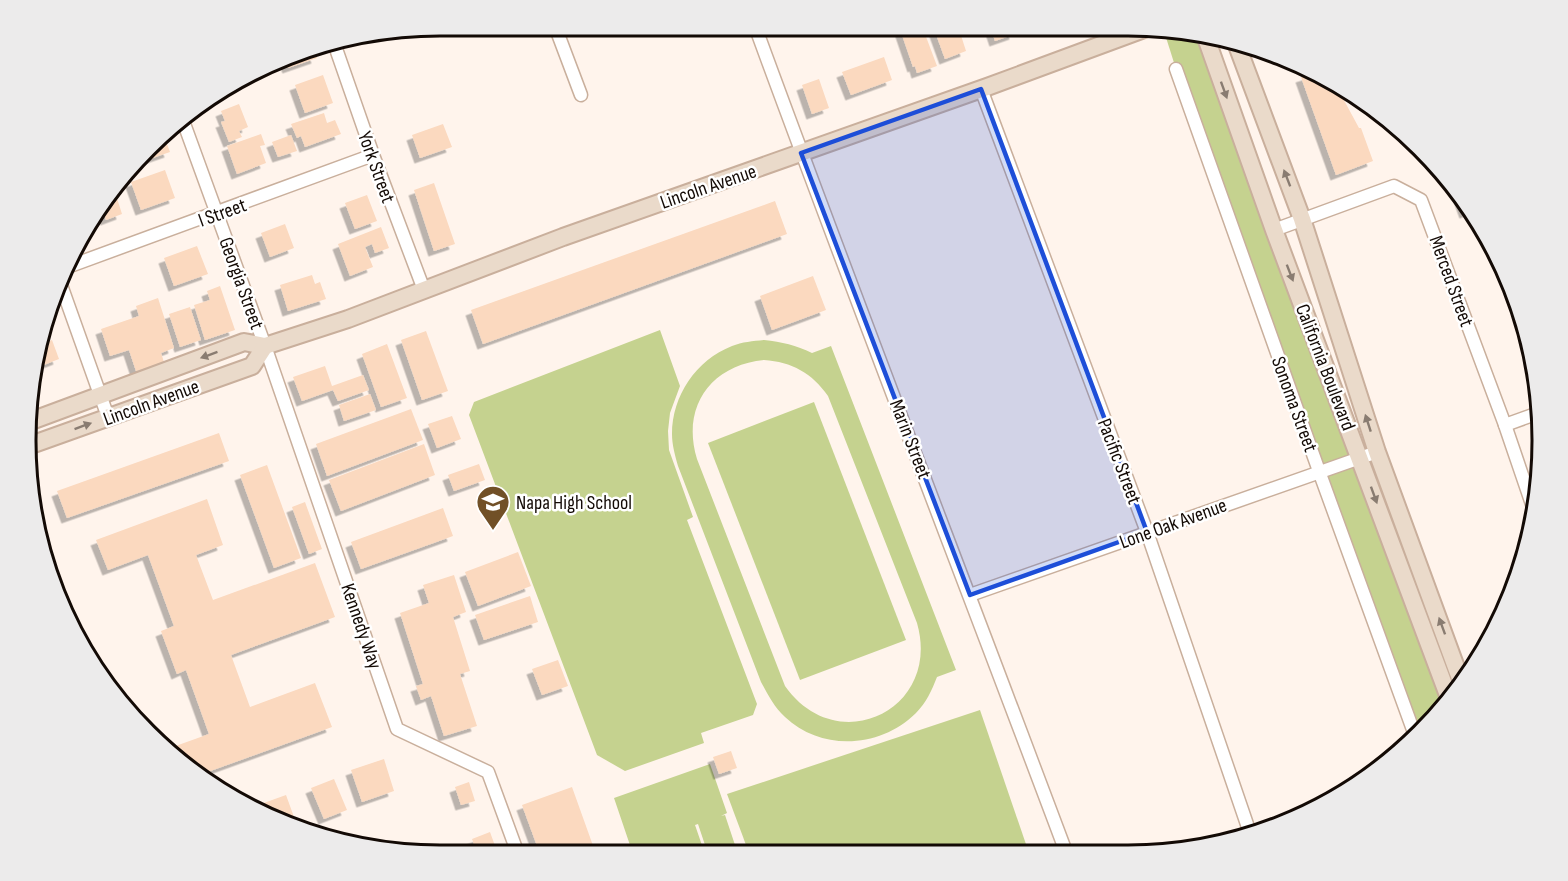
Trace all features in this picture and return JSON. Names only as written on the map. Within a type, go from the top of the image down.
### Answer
[{"type":"main road","name":"Lincoln Avenue","points":[[37,419],[244,342],[264,346],[348,319],[563,237],[1125,36]]},
{"type":"main road","name":"California Boulevard","points":[[1208,45],[1274,230],[1446,690]]},
{"type":"main road","name":"California Boulevard","points":[[1239,52],[1302,219],[1377,452],[1458,673]]},
{"type":"main road","name":"Lincoln Avenue","points":[[36,443],[252,366],[264,346]]},
{"type":"street","points":[[559,36],[581,95]]},
{"type":"street","name":"Marin Street","points":[[759,36],[1063,845]]},
{"type":"street","name":"York Street","points":[[336,50],[424,290]]},
{"type":"street","name":"Sonoma Street","points":[[1176,69],[1412,728]]},
{"type":"street","name":"Pacific Street","points":[[981,89],[1147,532],[1248,827]]},
{"type":"street","name":"Georgia Street","points":[[185,127],[264,346]]},
{"type":"street","name":"I Street","points":[[77,263],[373,155]]},
{"type":"street","name":"Merced Street","points":[[1274,230],[1394,186],[1421,200],[1529,495]]},
{"type":"street","points":[[64,293],[108,417]]},
{"type":"street","name":"Kennedy Way","points":[[264,346],[397,729],[488,772],[515,845]]},
{"type":"street","points":[[1505,425],[1531,416]]},
{"type":"street","name":"Lone Oak Avenue","points":[[970,596],[1377,452]]},
{"type":"highlighted area","points":[[981,89],[1147,532],[970,595],[801,153]]},
{"type":"green space","points":[[1166,38],[1209,45],[1446,690],[1413,728]]},
{"type":"green space","points":[[660,330],[680,386],[670,413],[668,431],[669,450],[693,517],[687,520],[757,704],[753,715],[701,733],[704,743],[625,771],[597,755],[469,415],[474,402]]},
{"type":"green space","points":[[764,340],[789,344],[812,353],[831,346],[956,670],[937,677],[923,705],[902,725],[869,739],[833,740],[816,736],[785,717],[774,705],[761,682],[677,462],[672,438],[673,420],[681,393],[688,381],[707,360],[719,352],[736,345]],"holes":[[[764,360],[801,370],[828,396],[917,623],[921,654],[914,680],[900,701],[880,715],[856,722],[831,720],[807,708],[785,686],[697,459],[693,440],[693,422],[697,406],[705,392],[715,380],[729,370]]]},
{"type":"green space","points":[[814,402],[906,640],[800,680],[708,443]]},
{"type":"green space","points":[[980,710],[1026,845],[746,845],[727,794]]},
{"type":"green space","points":[[710,764],[727,813],[721,816],[725,815],[735,845],[705,845],[698,824],[695,825],[702,845],[630,845],[614,798]]},
{"type":"building","points":[[902,36],[926,36],[937,66],[917,73],[915,66],[913,67]]},
{"type":"building","points":[[937,36],[961,36],[966,51],[945,59]]},
{"type":"building","points":[[993,36],[1009,36],[995,41]]},
{"type":"building","points":[[316,55],[317,58],[287,66]]},
{"type":"building","points":[[884,57],[892,80],[851,95],[842,72]]},
{"type":"building","points":[[323,75],[333,103],[305,113],[295,85]]},
{"type":"building","points":[[1301,77],[1343,98],[1361,128],[1373,161],[1336,175]]},
{"type":"building","points":[[819,79],[829,108],[812,114],[802,85]]},
{"type":"building","points":[[239,104],[248,127],[239,131],[242,137],[229,142],[221,122],[225,121],[221,111]]},
{"type":"building","points":[[324,113],[327,123],[335,120],[341,134],[305,147],[301,136],[297,138],[291,124]]},
{"type":"building","points":[[443,124],[452,147],[420,158],[412,135]]},
{"type":"building","points":[[261,134],[265,145],[260,146],[266,163],[237,174],[227,146]]},
{"type":"building","points":[[291,135],[297,151],[278,157],[272,142]]},
{"type":"building","points":[[167,143],[170,152],[149,159]]},
{"type":"building","points":[[165,170],[175,198],[141,210],[131,182]]},
{"type":"building","points":[[434,183],[455,244],[434,251],[414,190]]},
{"type":"building","points":[[367,195],[377,221],[355,229],[345,203]]},
{"type":"building","points":[[117,198],[122,214],[106,220],[104,215]]},
{"type":"building","points":[[775,201],[787,234],[483,344],[471,310]]},
{"type":"building","points":[[285,224],[294,248],[270,257],[261,233]]},
{"type":"building","points":[[381,227],[389,248],[375,253],[372,244],[365,247],[373,267],[350,276],[338,244]]},
{"type":"building","points":[[197,246],[208,274],[174,286],[164,258]]},
{"type":"building","points":[[312,275],[315,284],[320,282],[326,299],[288,311],[280,285]]},
{"type":"building","points":[[813,276],[826,310],[772,330],[760,296]]},
{"type":"building","points":[[220,286],[235,330],[205,340],[194,305],[210,300],[207,291]]},
{"type":"building","points":[[158,298],[174,348],[161,353],[164,362],[136,371],[129,350],[110,356],[101,329],[139,316],[136,306]]},
{"type":"building","points":[[190,307],[201,340],[180,347],[169,314]]},
{"type":"building","points":[[426,331],[448,391],[422,400],[401,340]]},
{"type":"building","points":[[52,340],[59,359],[43,365],[44,362],[49,341]]},
{"type":"building","points":[[387,344],[407,398],[381,407],[362,354]]},
{"type":"building","points":[[325,366],[332,386],[363,375],[369,390],[338,401],[333,390],[302,401],[293,377]]},
{"type":"building","points":[[370,394],[376,410],[344,421],[339,405]]},
{"type":"building","points":[[411,409],[423,440],[327,476],[316,444]]},
{"type":"building","points":[[452,416],[461,439],[437,448],[428,424]]},
{"type":"building","points":[[219,433],[229,461],[67,518],[57,491]]},
{"type":"building","points":[[424,444],[435,475],[341,511],[329,480]]},
{"type":"building","points":[[479,464],[485,480],[454,491],[448,475]]},
{"type":"building","points":[[267,465],[301,558],[274,568],[240,475]]},
{"type":"building","points":[[207,499],[223,545],[196,555],[213,600],[315,563],[335,617],[231,655],[250,707],[315,683],[332,727],[209,772],[194,761],[175,746],[209,734],[186,670],[177,674],[161,631],[174,626],[148,555],[108,570],[96,540]]},
{"type":"building","points":[[305,502],[322,549],[309,554],[292,507]]},
{"type":"building","points":[[443,508],[453,536],[361,569],[351,542]]},
{"type":"building","points":[[518,552],[531,586],[478,606],[465,572]]},
{"type":"building","points":[[454,575],[466,612],[453,617],[470,671],[460,674],[477,726],[444,736],[431,696],[421,700],[416,686],[423,684],[400,613],[429,603],[423,585]]},
{"type":"building","points":[[530,596],[538,622],[484,640],[475,615]]},
{"type":"building","points":[[558,660],[568,686],[542,695],[532,669]]},
{"type":"building","points":[[731,751],[737,768],[719,774],[713,757]]},
{"type":"building","points":[[384,759],[394,791],[362,802],[351,770]]},
{"type":"building","points":[[334,779],[347,810],[324,819],[311,788]]},
{"type":"building","points":[[469,782],[475,801],[461,805],[455,787]]},
{"type":"building","points":[[572,787],[593,845],[537,845],[522,805]]},
{"type":"building","points":[[286,795],[294,817],[286,814],[263,803]]},
{"type":"building","points":[[490,832],[495,845],[474,845],[472,839]]},
{"type":"place","name":"Napa High School","points":[[493,531]]}]
